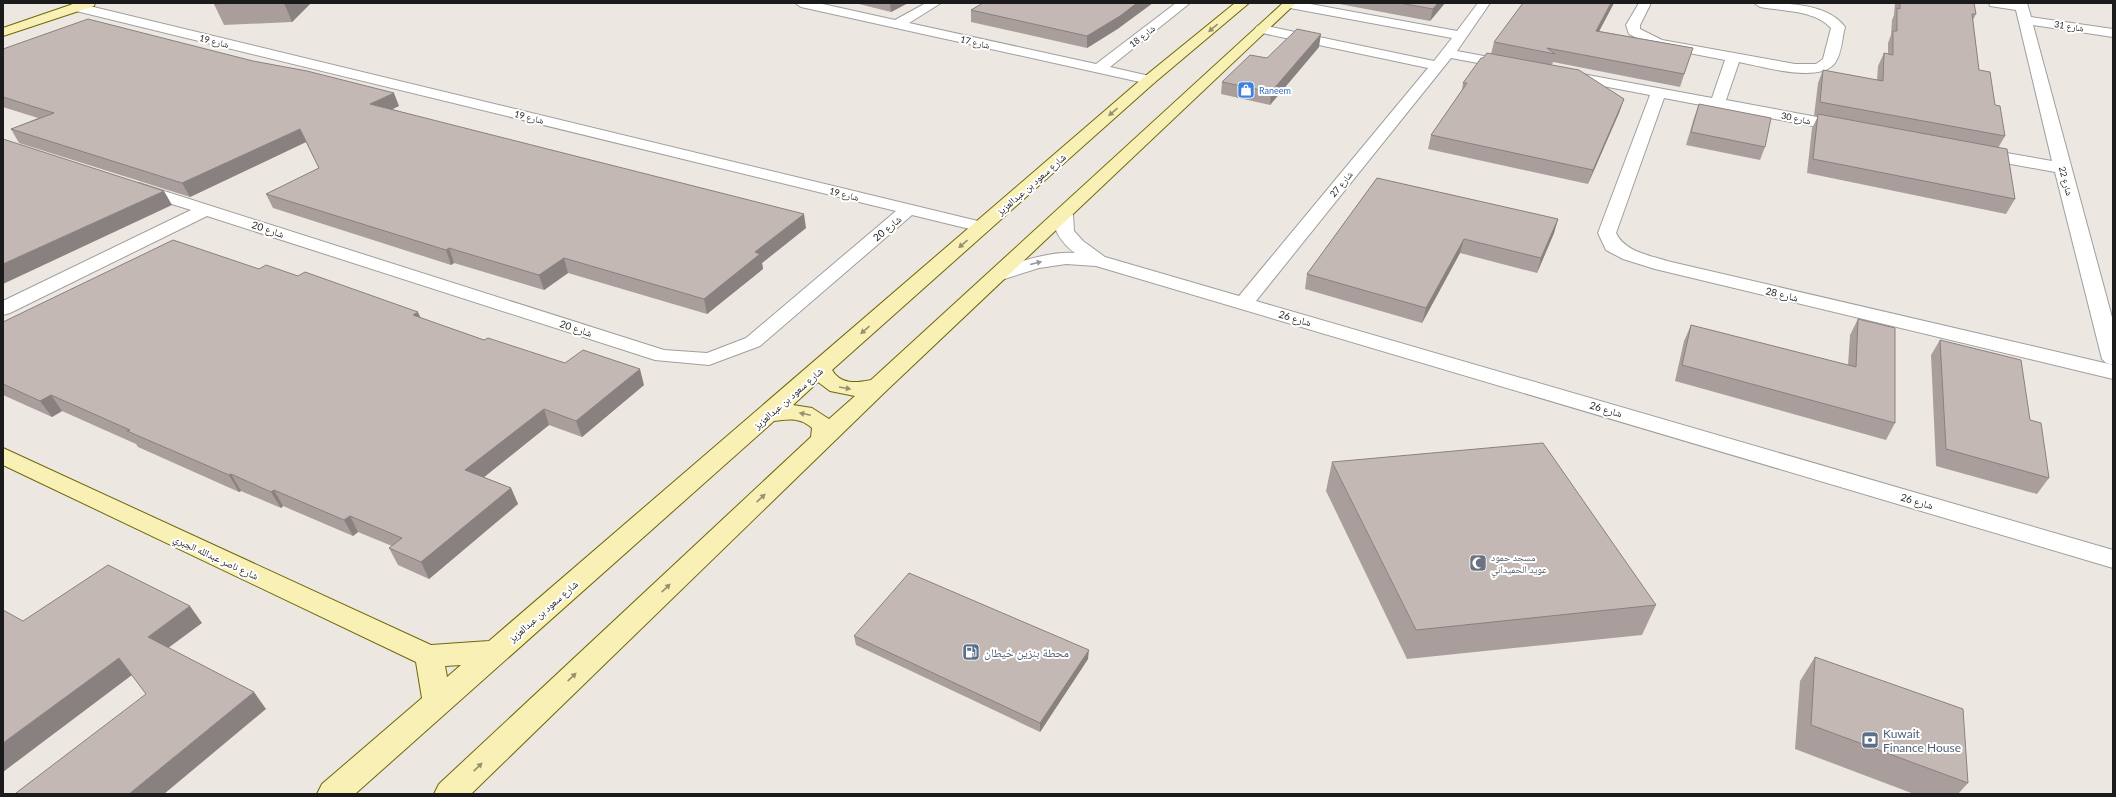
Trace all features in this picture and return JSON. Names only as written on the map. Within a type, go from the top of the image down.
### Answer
[{"type":"main road","name":"شارع سعود بن عبدالعزيز","points":[[333,794],[769,415],[1150,80],[1242,3]]},
{"type":"main road","points":[[450,794],[878,386],[1064,215],[1290,3]]},
{"type":"main road","points":[[3,32],[83,5]]},
{"type":"main road","points":[[821,369],[826,380],[840,387],[858,390],[878,386]]},
{"type":"main road","points":[[769,415],[792,411],[812,415],[823,426],[822,440]]},
{"type":"main road","name":"شارع ناصر عبدالله الجبري","points":[[3,456],[429,656],[498,651]]},
{"type":"main road","points":[[429,656],[437,704]]},
{"type":"street","name":"شارع 17","points":[[801,3],[1150,80]]},
{"type":"street","points":[[897,24],[935,3]]},
{"type":"street","name":"شارع 18","points":[[1100,69],[1184,3]]},
{"type":"street","points":[[1290,3],[1461,36]]},
{"type":"street","name":"شارع 27","points":[[1244,303],[1438,66],[1484,3]]},
{"type":"street","points":[[1645,3],[1633,25],[1634,31],[1645,38],[1658,43],[1733,58],[1813,69],[1824,68],[1830,63],[1838,27],[1835,23],[1827,17],[1810,12],[1760,3]]},
{"type":"street","points":[[1995,3],[2022,10]]},
{"type":"street","name":"شارع 19","points":[[83,5],[908,210],[982,227]]},
{"type":"street","name":"شارع 31","points":[[2022,10],[2113,33]]},
{"type":"street","name":"شارع 22","points":[[2022,10],[2062,168],[2107,318],[2113,359]]},
{"type":"street","points":[[1262,29],[1438,66]]},
{"type":"street","points":[[1448,53],[1527,68]]},
{"type":"street","points":[[1718,103],[1733,58]]},
{"type":"street","name":"شارع 30","points":[[1550,72],[1859,130]]},
{"type":"street","name":"شارع 28","points":[[1659,92],[1607,233],[1613,246],[1630,255],[1662,265],[2113,372]]},
{"type":"street","points":[[1960,149],[2062,168]]},
{"type":"street","name":"شارع 20","points":[[124,182],[662,356],[709,359],[753,342],[908,210]]},
{"type":"street","points":[[3,309],[207,209]]},
{"type":"street","name":"شارع 26","points":[[1064,215],[1065,232],[1076,245],[1098,261]]},
{"type":"street","name":"شارع 26","points":[[998,275],[1036,263],[1066,258],[1098,261],[2113,559]]},
{"type":"building","points":[[215,3],[238,3],[214,4]]},
{"type":"building","points":[[983,3],[1137,3],[1120,16],[1087,36],[971,10]]},
{"type":"building","points":[[1400,3],[1438,3],[1433,9]]},
{"type":"building","points":[[1523,3],[1611,3],[1596,31],[1693,48],[1684,74],[1547,48],[1555,54],[1494,42]]},
{"type":"building","points":[[1900,3],[1974,3],[1976,14],[1972,14],[1979,70],[1990,72],[1995,105],[2000,106],[2005,136],[1820,102],[1823,70],[1883,81],[1884,53],[1893,55],[1893,31],[1897,31],[1897,8],[1900,9]]},
{"type":"building","points":[[88,19],[253,61],[307,71],[394,93],[370,104],[804,214],[755,252],[760,254],[704,299],[564,258],[539,275],[449,248],[446,250],[266,194],[319,168],[300,129],[182,183],[11,129],[54,113],[3,97],[3,49]]},
{"type":"building","points":[[1297,29],[1321,34],[1271,92],[1222,82],[1250,55],[1267,58]]},
{"type":"building","points":[[1487,53],[1579,70],[1624,99],[1593,170],[1431,135],[1467,83],[1463,83],[1481,58],[1483,58]]},
{"type":"building","points":[[1699,104],[1771,118],[1765,147],[1691,132]]},
{"type":"building","points":[[1818,114],[2007,149],[2015,199],[1813,159]]},
{"type":"building","points":[[3,139],[164,191],[3,264]]},
{"type":"building","points":[[1377,178],[1558,219],[1541,258],[1464,239],[1426,308],[1307,274]]},
{"type":"building","points":[[173,240],[259,269],[266,265],[298,276],[305,272],[418,312],[413,315],[484,340],[488,338],[565,363],[583,350],[640,369],[576,421],[544,409],[465,470],[511,488],[421,562],[389,548],[402,538],[350,516],[344,520],[274,490],[271,492],[231,474],[229,475],[127,431],[130,430],[51,395],[40,401],[3,384],[3,322]]},
{"type":"building","points":[[1858,319],[1895,328],[1895,423],[1682,365],[1691,325],[1856,367]]},
{"type":"building","points":[[1940,340],[2021,360],[2030,420],[2041,423],[2049,478],[1946,449]]},
{"type":"building","name":"مسجد حمود عويد الحميداني","points":[[1543,443],[1656,605],[1416,630],[1332,462]]},
{"type":"building","points":[[108,565],[190,606],[148,637],[254,692],[129,794],[17,794],[16,793],[146,694],[119,658],[3,743],[3,610],[23,621]]},
{"type":"building","name":"محطة بنزين خيطان","points":[[909,573],[1089,650],[1040,723],[854,636]]},
{"type":"building","points":[[1815,657],[1963,709],[1968,783],[1811,725]]},
{"type":"place","name":"Raneem","points":[[1246,90]]},
{"type":"place","name":"مسجد حمود عويد الحميداني","points":[[1478,563]]},
{"type":"place","name":"محطة بنزين خيطان","points":[[971,652]]},
{"type":"place","name":"Kuwait Finance House","points":[[1870,740]]}]
